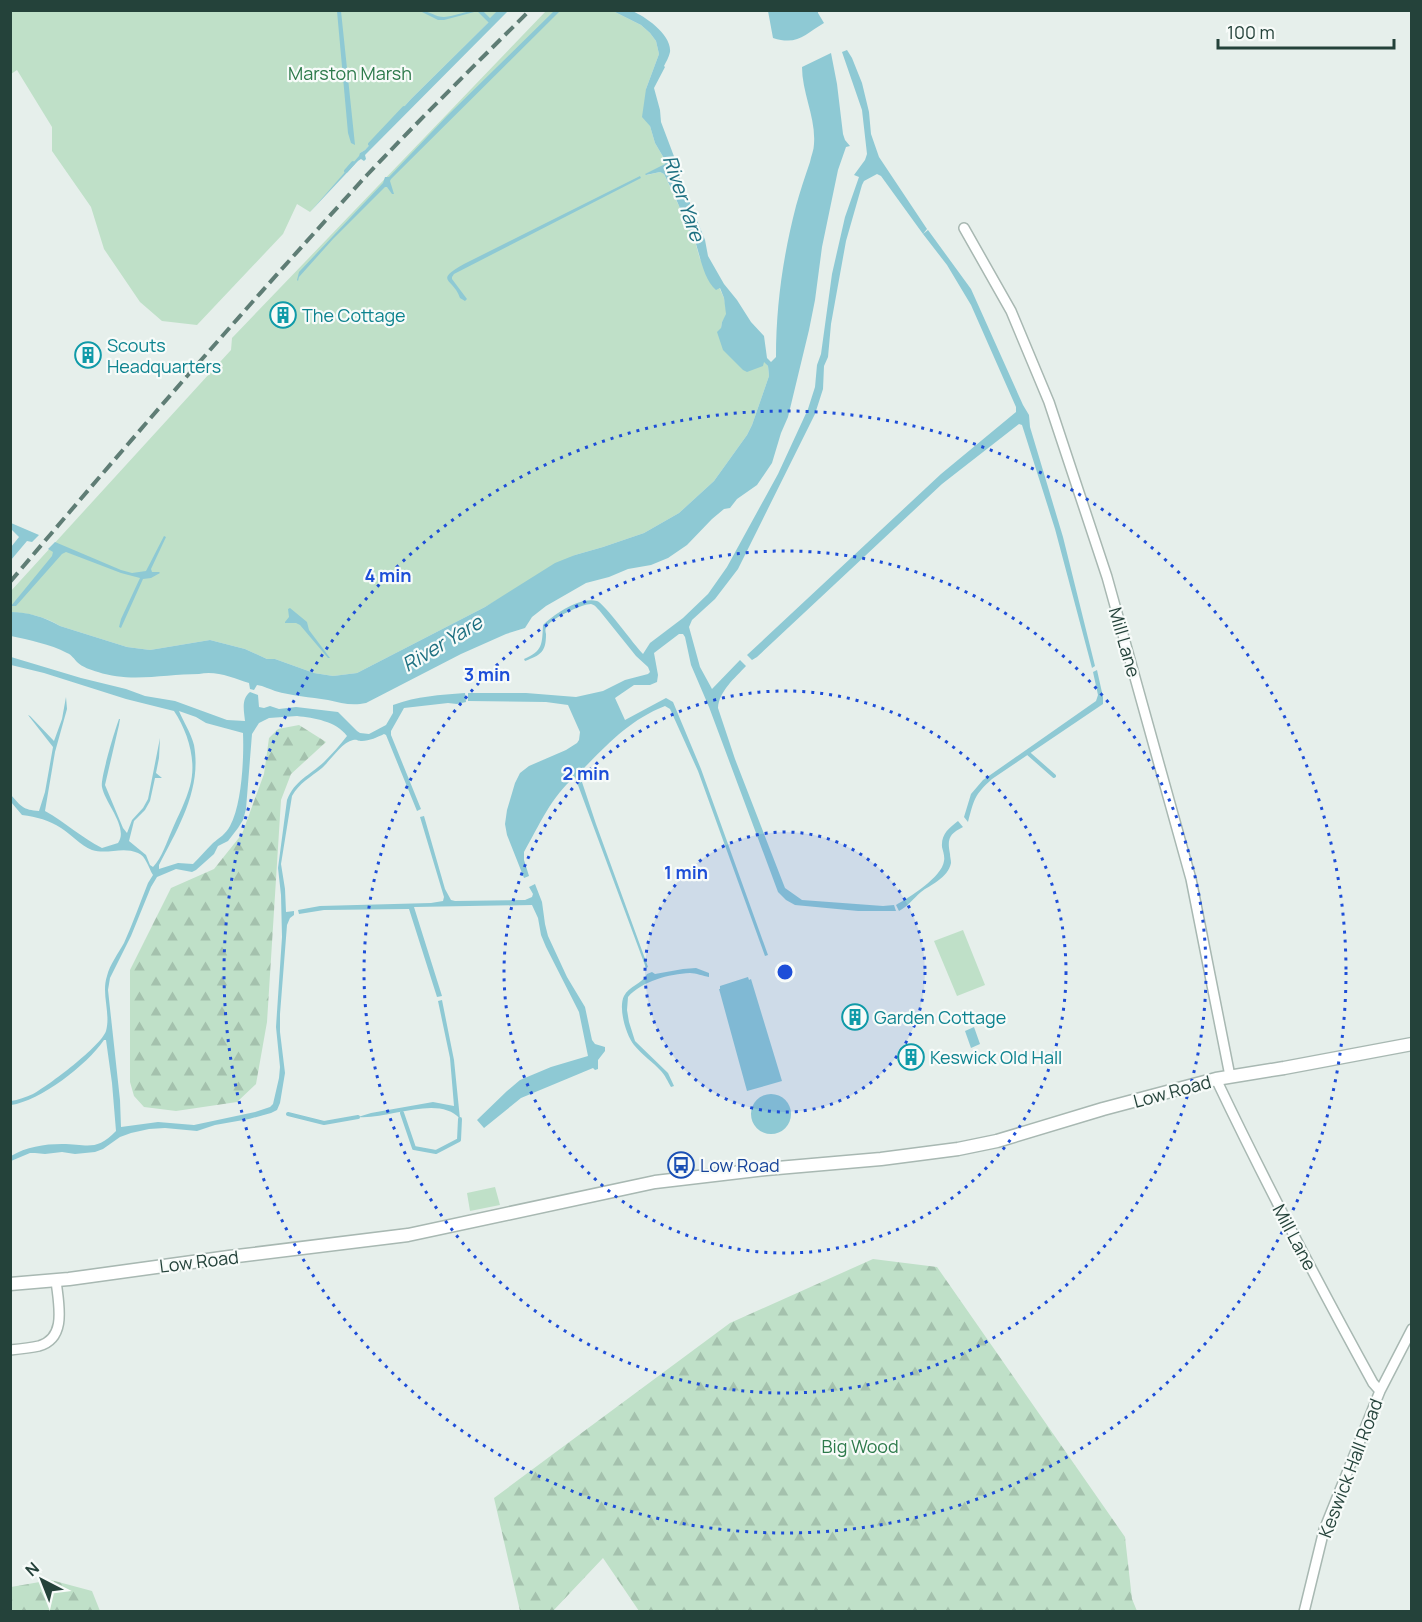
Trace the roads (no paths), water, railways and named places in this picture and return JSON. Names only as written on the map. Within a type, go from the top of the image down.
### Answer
[{"type":"street","name":"Mill Lane","points":[[964,228],[1011,311],[1049,402],[1107,577],[1191,879],[1230,1076]]},
{"type":"street","name":"Low Road","points":[[10,1284],[408,1235],[655,1182],[958,1149],[997,1141],[1103,1109],[1216,1079],[1412,1044]]},
{"type":"street","name":"Mill Lane","points":[[1216,1079],[1263,1177],[1348,1338],[1373,1383],[1380,1391]]},
{"type":"street","points":[[10,1350],[41,1345],[52,1339],[59,1327],[56,1280]]},
{"type":"street","name":"Keswick Hall Road","points":[[1304,1611],[1324,1530],[1380,1391],[1412,1329]]},
{"type":"water","points":[[501,10],[508,11],[365,155],[366,159],[358,161],[310,212],[360,153],[411,99]]},
{"type":"water","points":[[337,11],[341,11],[355,145],[351,143],[348,133]]},
{"type":"water","points":[[420,11],[444,17],[478,11],[438,20]]},
{"type":"water","points":[[554,11],[560,11],[391,179],[394,194],[385,187],[333,239],[298,281],[299,272],[383,183],[385,177],[389,177],[447,116]]},
{"type":"water","name":"River Yare","points":[[613,11],[632,11],[657,27],[667,39],[670,54],[654,88],[661,122],[675,159],[677,171],[705,240],[708,256],[724,284],[764,336],[767,358],[771,362],[776,357],[779,300],[787,244],[814,146],[813,125],[802,67],[831,53],[843,134],[850,146],[846,147],[838,170],[822,247],[809,330],[788,417],[772,463],[757,485],[737,499],[730,508],[724,509],[687,545],[668,558],[586,583],[546,606],[532,617],[525,628],[461,654],[366,703],[347,704],[275,691],[257,685],[254,690],[250,689],[249,683],[212,673],[135,677],[110,675],[84,667],[69,654],[54,647],[11,636],[11,612],[17,612],[36,616],[127,647],[150,650],[210,640],[245,649],[267,659],[275,659],[314,673],[333,676],[357,673],[485,607],[555,563],[644,533],[679,513],[714,481],[752,425],[769,376],[768,366],[764,362],[763,366],[747,372],[723,350],[717,332],[726,314],[720,288],[716,290],[708,279],[694,238],[664,174],[660,172],[645,174],[665,164],[650,126],[642,117],[646,89],[659,54],[656,41],[650,33],[641,25]]},
{"type":"water","points":[[768,11],[818,11],[824,23],[801,38],[782,40],[773,38]]},
{"type":"water","points":[[847,50],[862,83],[869,112],[871,134],[879,157],[927,229],[923,234],[881,176],[877,174],[864,181],[846,241],[831,324],[828,357],[824,366],[823,389],[815,414],[738,569],[715,599],[692,620],[689,627],[700,667],[712,689],[740,660],[746,666],[724,690],[718,708],[735,759],[785,888],[802,900],[894,905],[896,911],[858,911],[795,905],[778,892],[691,665],[685,637],[679,634],[654,653],[657,682],[650,685],[634,685],[615,698],[625,720],[666,698],[673,702],[701,769],[768,955],[765,956],[698,771],[670,709],[665,706],[629,726],[579,773],[648,967],[646,968],[575,777],[559,793],[524,852],[529,876],[524,878],[507,835],[505,824],[507,810],[520,773],[529,766],[566,750],[579,740],[580,732],[568,705],[546,702],[468,701],[468,693],[526,693],[576,697],[603,691],[625,680],[648,674],[650,672],[648,667],[636,656],[599,610],[591,604],[561,615],[551,622],[546,628],[546,640],[542,652],[525,661],[524,659],[538,650],[542,642],[543,625],[568,607],[591,600],[597,601],[606,609],[643,654],[650,643],[683,618],[708,594],[727,567],[778,474],[808,409],[815,387],[832,274],[845,217],[859,177],[854,175],[867,154],[862,110],[842,52]]},
{"type":"water","points":[[640,176],[641,178],[454,274],[452,279],[467,299],[465,301],[460,298],[448,280],[449,274],[464,264]]},
{"type":"water","points":[[928,230],[971,289],[1029,415],[1030,427],[1063,537],[1095,666],[1092,668],[1055,529],[1022,425],[1019,424],[942,484],[757,657],[752,660],[747,655],[941,474],[1016,412],[1016,407],[971,305],[947,265],[923,234]]},
{"type":"water","points":[[11,523],[39,535],[32,542],[27,541],[11,560],[11,547],[19,537],[11,529]]},
{"type":"water","points":[[164,536],[166,537],[151,569],[152,572],[160,573],[143,579],[121,628],[119,627],[121,619],[140,578],[66,552],[16,606],[11,606],[52,556],[53,552],[48,549],[55,542],[132,573],[146,571]]},
{"type":"water","points":[[290,608],[307,622],[309,630],[330,658],[300,625],[285,623],[289,617],[288,609]]},
{"type":"water","points":[[11,657],[145,696],[175,701],[227,720],[245,721],[244,702],[250,692],[258,695],[259,707],[270,706],[279,709],[296,707],[338,712],[357,731],[369,734],[386,725],[393,713],[393,705],[437,695],[465,693],[466,702],[404,708],[391,731],[421,809],[417,811],[384,734],[368,740],[349,741],[292,796],[281,864],[286,912],[294,911],[294,915],[287,925],[280,1014],[285,1073],[277,1110],[197,1131],[165,1128],[131,1133],[95,1152],[30,1153],[11,1161],[11,1156],[35,1147],[55,1144],[97,1144],[109,1138],[116,1131],[106,1040],[75,1070],[49,1089],[23,1102],[11,1105],[11,1101],[33,1094],[50,1083],[102,1038],[107,1024],[105,983],[108,972],[124,943],[153,875],[141,854],[126,850],[104,852],[92,850],[52,823],[22,815],[11,802],[11,795],[23,807],[39,811],[45,792],[53,747],[28,715],[54,741],[62,719],[66,697],[67,709],[55,752],[45,811],[102,848],[118,843],[121,837],[119,823],[102,787],[105,765],[119,719],[105,785],[127,833],[132,820],[148,799],[160,738],[156,773],[162,778],[155,778],[150,801],[134,821],[129,841],[146,855],[153,867],[162,854],[190,786],[192,757],[187,737],[174,711],[11,665]],"holes":[[[179,711],[206,723],[243,733],[241,781],[234,817],[224,834],[193,864],[178,863],[159,869],[187,808],[195,777],[194,745]],[[297,716],[331,724],[347,736],[324,762],[298,783],[287,800],[278,868],[282,937],[276,1027],[280,1067],[273,1104],[255,1112],[194,1125],[158,1122],[121,1127],[108,990],[110,978],[157,877],[176,869],[192,872],[196,870],[214,854],[218,846],[228,841],[243,820],[246,809],[252,734],[259,723],[269,718]]]},
{"type":"water","points":[[1097,670],[1103,704],[992,779],[976,798],[968,822],[964,817],[971,794],[983,780],[1096,701],[1098,695],[1093,672]]},
{"type":"water","points":[[424,816],[445,889],[451,900],[525,900],[532,897],[533,894],[529,887],[535,884],[542,902],[548,936],[567,977],[585,1007],[592,1040],[595,1044],[605,1047],[605,1051],[598,1060],[598,1069],[593,1068],[521,1098],[484,1128],[477,1120],[520,1080],[551,1067],[588,1056],[579,1012],[546,947],[532,905],[414,907],[442,996],[437,997],[409,909],[324,910],[299,914],[298,910],[320,906],[443,901],[444,897],[420,817]]},
{"type":"water","points":[[958,821],[963,827],[950,838],[951,863],[946,873],[899,911],[896,905],[932,880],[942,867],[944,835]]},
{"type":"water","points":[[696,968],[709,973],[709,977],[695,973],[673,975],[648,983],[628,997],[627,1010],[635,1041],[668,1073],[674,1086],[671,1087],[662,1073],[631,1041],[624,1021],[622,1001],[626,993],[647,974]]},
{"type":"water","points":[[748,977],[749,980],[751,979],[782,1081],[747,1091],[719,989],[720,986]]},
{"type":"water","points":[[442,1000],[454,1060],[460,1119],[451,1112],[426,1108],[358,1117],[433,1102],[454,1106],[450,1058],[438,1001]]},
{"type":"water","points":[[974,1027],[980,1044],[971,1048],[965,1031]]},
{"type":"water","points":[[771,1094],[785,1100],[791,1114],[785,1128],[771,1134],[757,1128],[751,1114],[757,1100]]},
{"type":"waterway","points":[[479,10],[490,21],[501,10]]},
{"type":"waterway","points":[[370,144],[404,108]]},
{"type":"waterway","points":[[346,171],[353,163]]},
{"type":"waterway","points":[[1029,754],[1054,776]]},
{"type":"waterway","points":[[402,1113],[414,1148],[436,1152],[459,1140],[460,1119]]},
{"type":"waterway","points":[[288,1114],[324,1123],[358,1117]]},
{"type":"railway","points":[[10,582],[321,225],[407,133],[530,10]]},
{"type":"place","name":"The Cottage","points":[[283,315]]},
{"type":"place","name":"Scouts Headquarters","points":[[88,355]]},
{"type":"place","name":"Garden Cottage","points":[[855,1017]]},
{"type":"place","name":"Keswick Old Hall","points":[[911,1057]]},
{"type":"place","name":"Low Road","points":[[681,1165]]},
{"type":"park label","name":"Marston Marsh","points":[[350,73]]},
{"type":"park label","name":"Big Wood","points":[[860,1446]]}]
